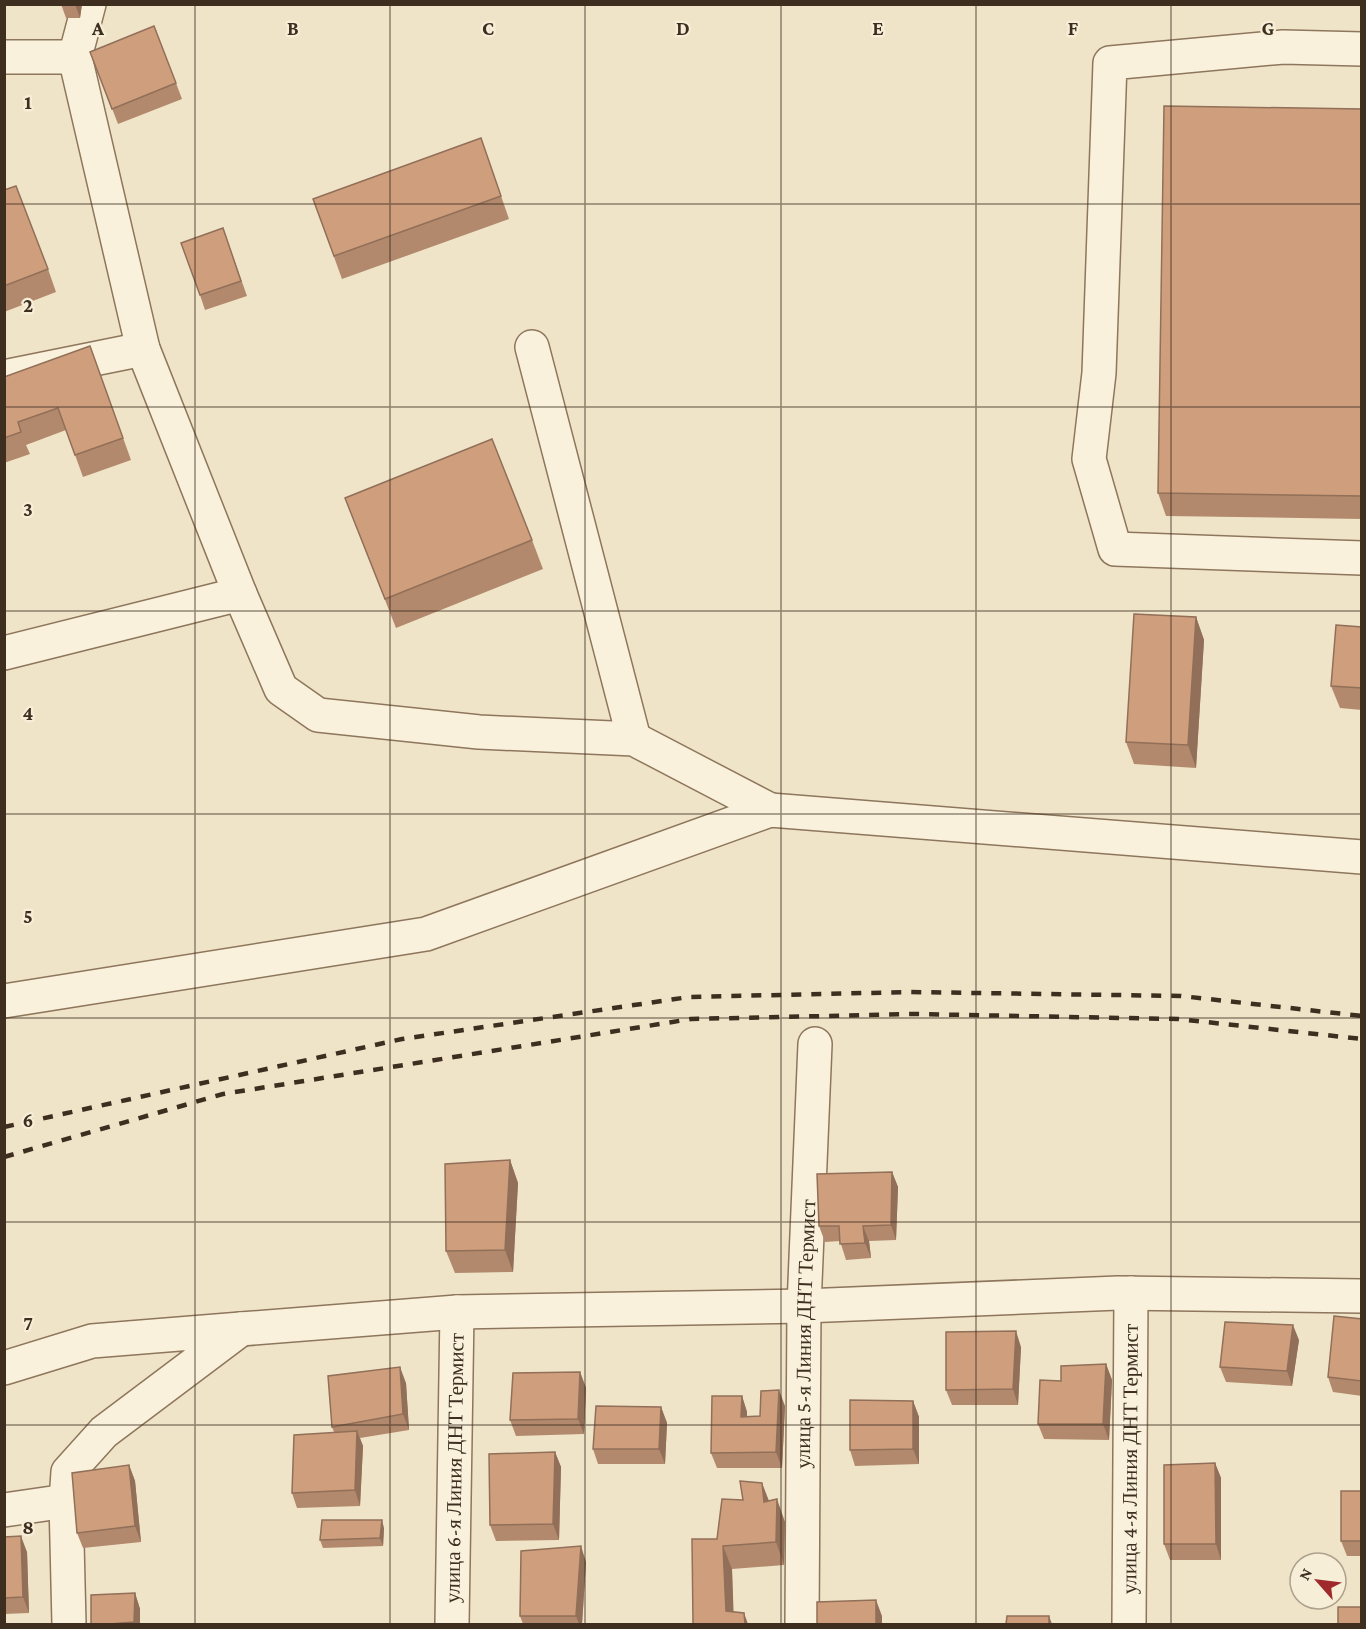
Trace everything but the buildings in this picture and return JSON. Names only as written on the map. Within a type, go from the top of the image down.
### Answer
[{"type":"street","points":[[89,4],[75,57],[143,349],[240,594],[281,688],[318,715],[478,732],[634,739],[770,810],[1362,857]]},
{"type":"street","points":[[1362,49],[1283,47],[1110,63],[1099,372],[1089,459],[1115,549],[1362,558]]},
{"type":"street","points":[[4,57],[75,57]]},
{"type":"street","points":[[532,347],[634,739]]},
{"type":"street","points":[[4,377],[143,349]]},
{"type":"street","points":[[4,652],[240,594]]},
{"type":"street","points":[[4,1001],[426,934],[770,810]]},
{"type":"street","name":"улица 5-я Линия ДНТ Термист","points":[[802,1624],[804,1306],[815,1044]]},
{"type":"street","points":[[4,1368],[92,1341],[457,1312],[804,1306],[1131,1293],[1362,1296]]},
{"type":"street","name":"улица 4-я Линия ДНТ Термист","points":[[1129,1624],[1131,1293]]},
{"type":"street","name":"улица 6-я Линия ДНТ Термист","points":[[452,1624],[457,1312]]},
{"type":"street","points":[[69,1624],[66,1501],[68,1472],[104,1432],[241,1329]]},
{"type":"street","points":[[4,1510],[66,1501]]},
{"type":"railway","points":[[4,1127],[402,1039],[689,997],[910,992],[1181,996],[1362,1016]]},
{"type":"railway","points":[[4,1157],[223,1094],[691,1019],[914,1014],[1178,1019],[1362,1039]]}]
